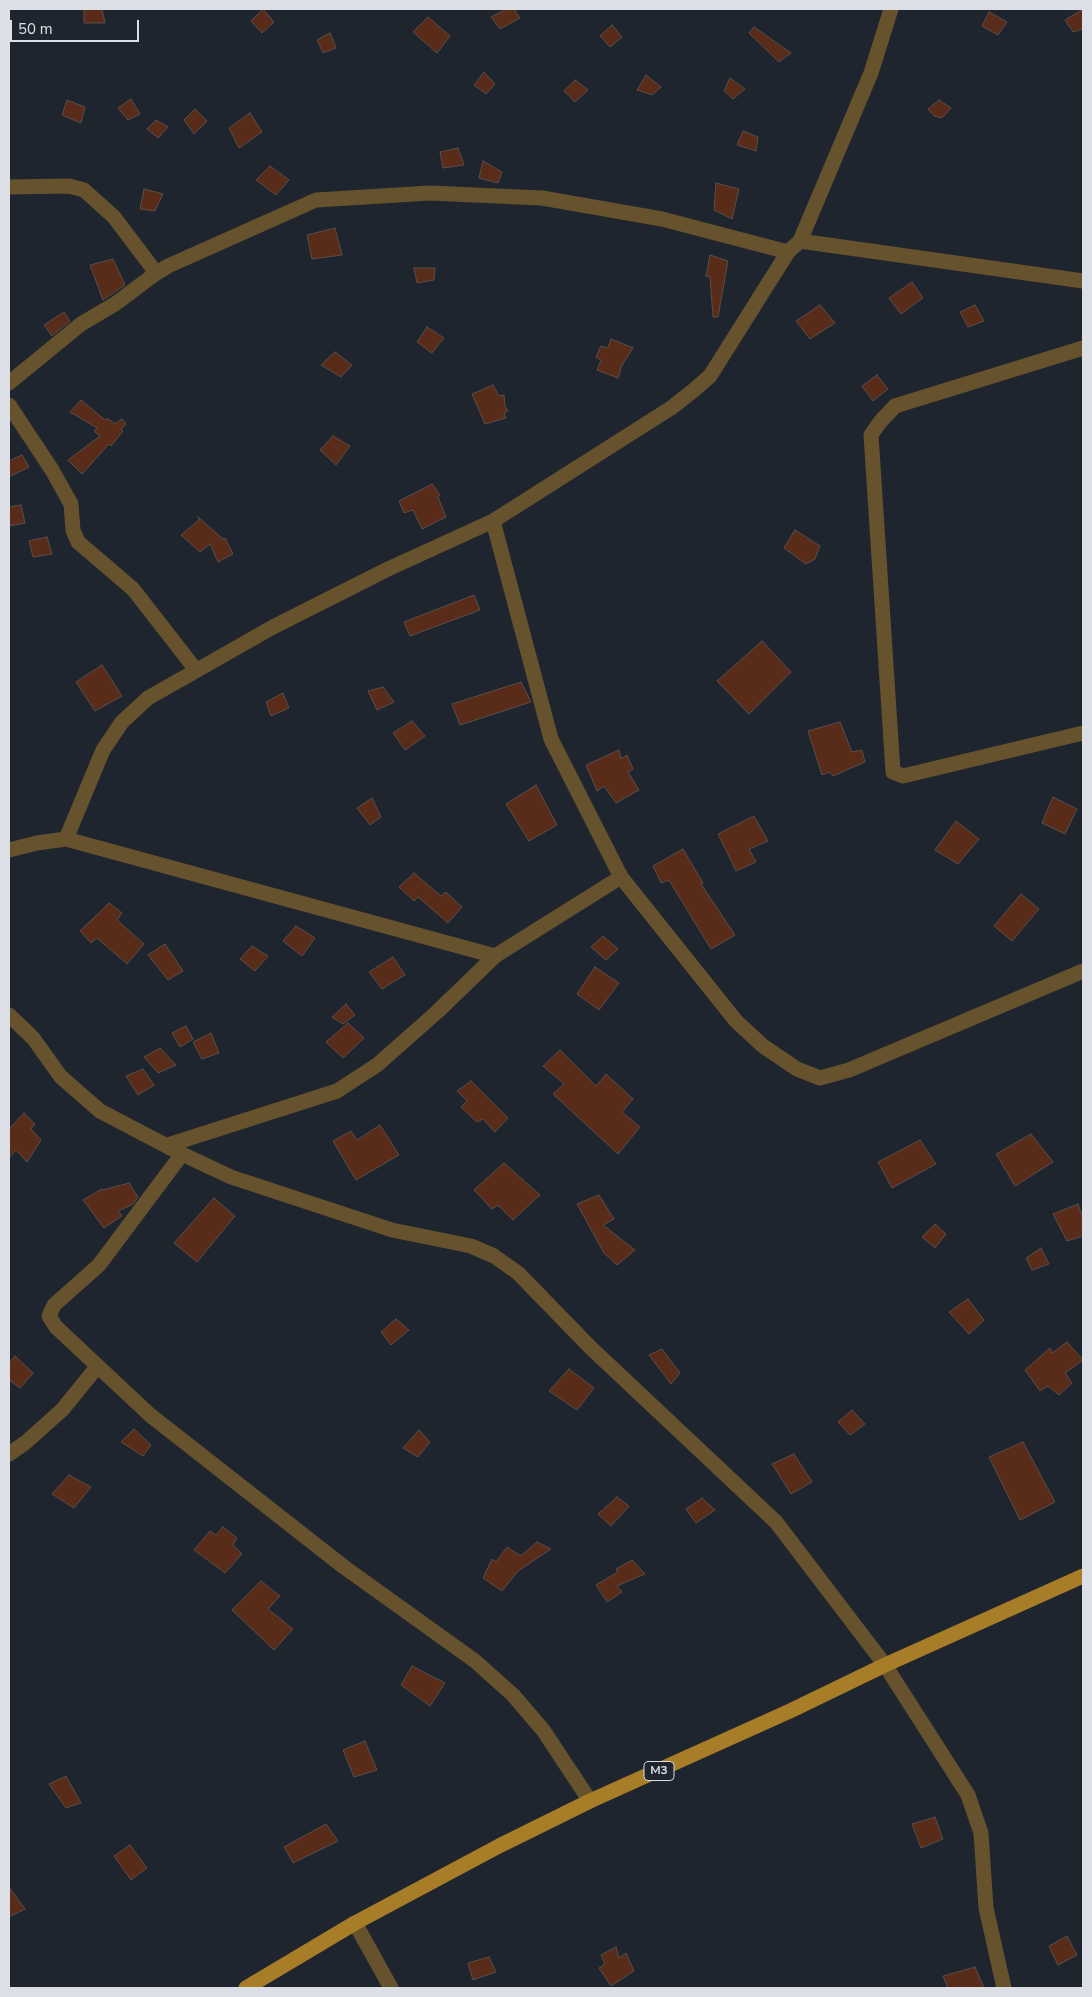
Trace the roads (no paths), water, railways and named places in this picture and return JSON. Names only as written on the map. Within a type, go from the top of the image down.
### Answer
[{"type":"main road","name":"M3","points":[[246,1988],[355,1923],[499,1846],[590,1802],[790,1711],[884,1665],[1083,1576]]},
{"type":"street","points":[[66,839],[103,750],[122,722],[148,698],[273,626],[388,569],[493,521],[663,413],[710,376],[788,252],[800,242],[871,73],[891,9]]},
{"type":"street","points":[[9,187],[69,186],[84,190],[114,217],[156,274]]},
{"type":"street","points":[[9,383],[81,324],[115,304],[168,266],[316,200],[430,193],[542,198],[662,219],[788,252]]},
{"type":"street","points":[[800,242],[1083,281]]},
{"type":"street","points":[[1083,348],[895,406],[871,435],[893,772],[903,776],[1083,734]]},
{"type":"street","points":[[9,405],[52,470],[71,504],[73,530],[78,542],[133,589],[196,670]]},
{"type":"street","points":[[493,521],[551,739],[621,877],[736,1021],[763,1046],[797,1069],[820,1078],[849,1070],[1083,971]]},
{"type":"street","points":[[9,850],[37,843],[66,839],[495,956]]},
{"type":"street","points":[[168,1145],[337,1091],[377,1065],[437,1012],[495,956],[621,877]]},
{"type":"street","points":[[9,1015],[33,1038],[61,1077],[100,1111],[182,1154],[231,1177],[392,1230],[471,1246],[494,1256],[518,1272],[592,1348],[776,1522],[884,1665],[968,1795],[981,1833],[986,1908],[1004,1988]]},
{"type":"street","points":[[182,1154],[99,1265],[54,1305],[49,1316],[56,1328],[150,1415],[344,1567],[475,1660],[514,1695],[543,1730],[590,1802]]},
{"type":"street","points":[[9,1454],[25,1443],[62,1410],[97,1367]]},
{"type":"street","points":[[355,1923],[391,1988]]}]
